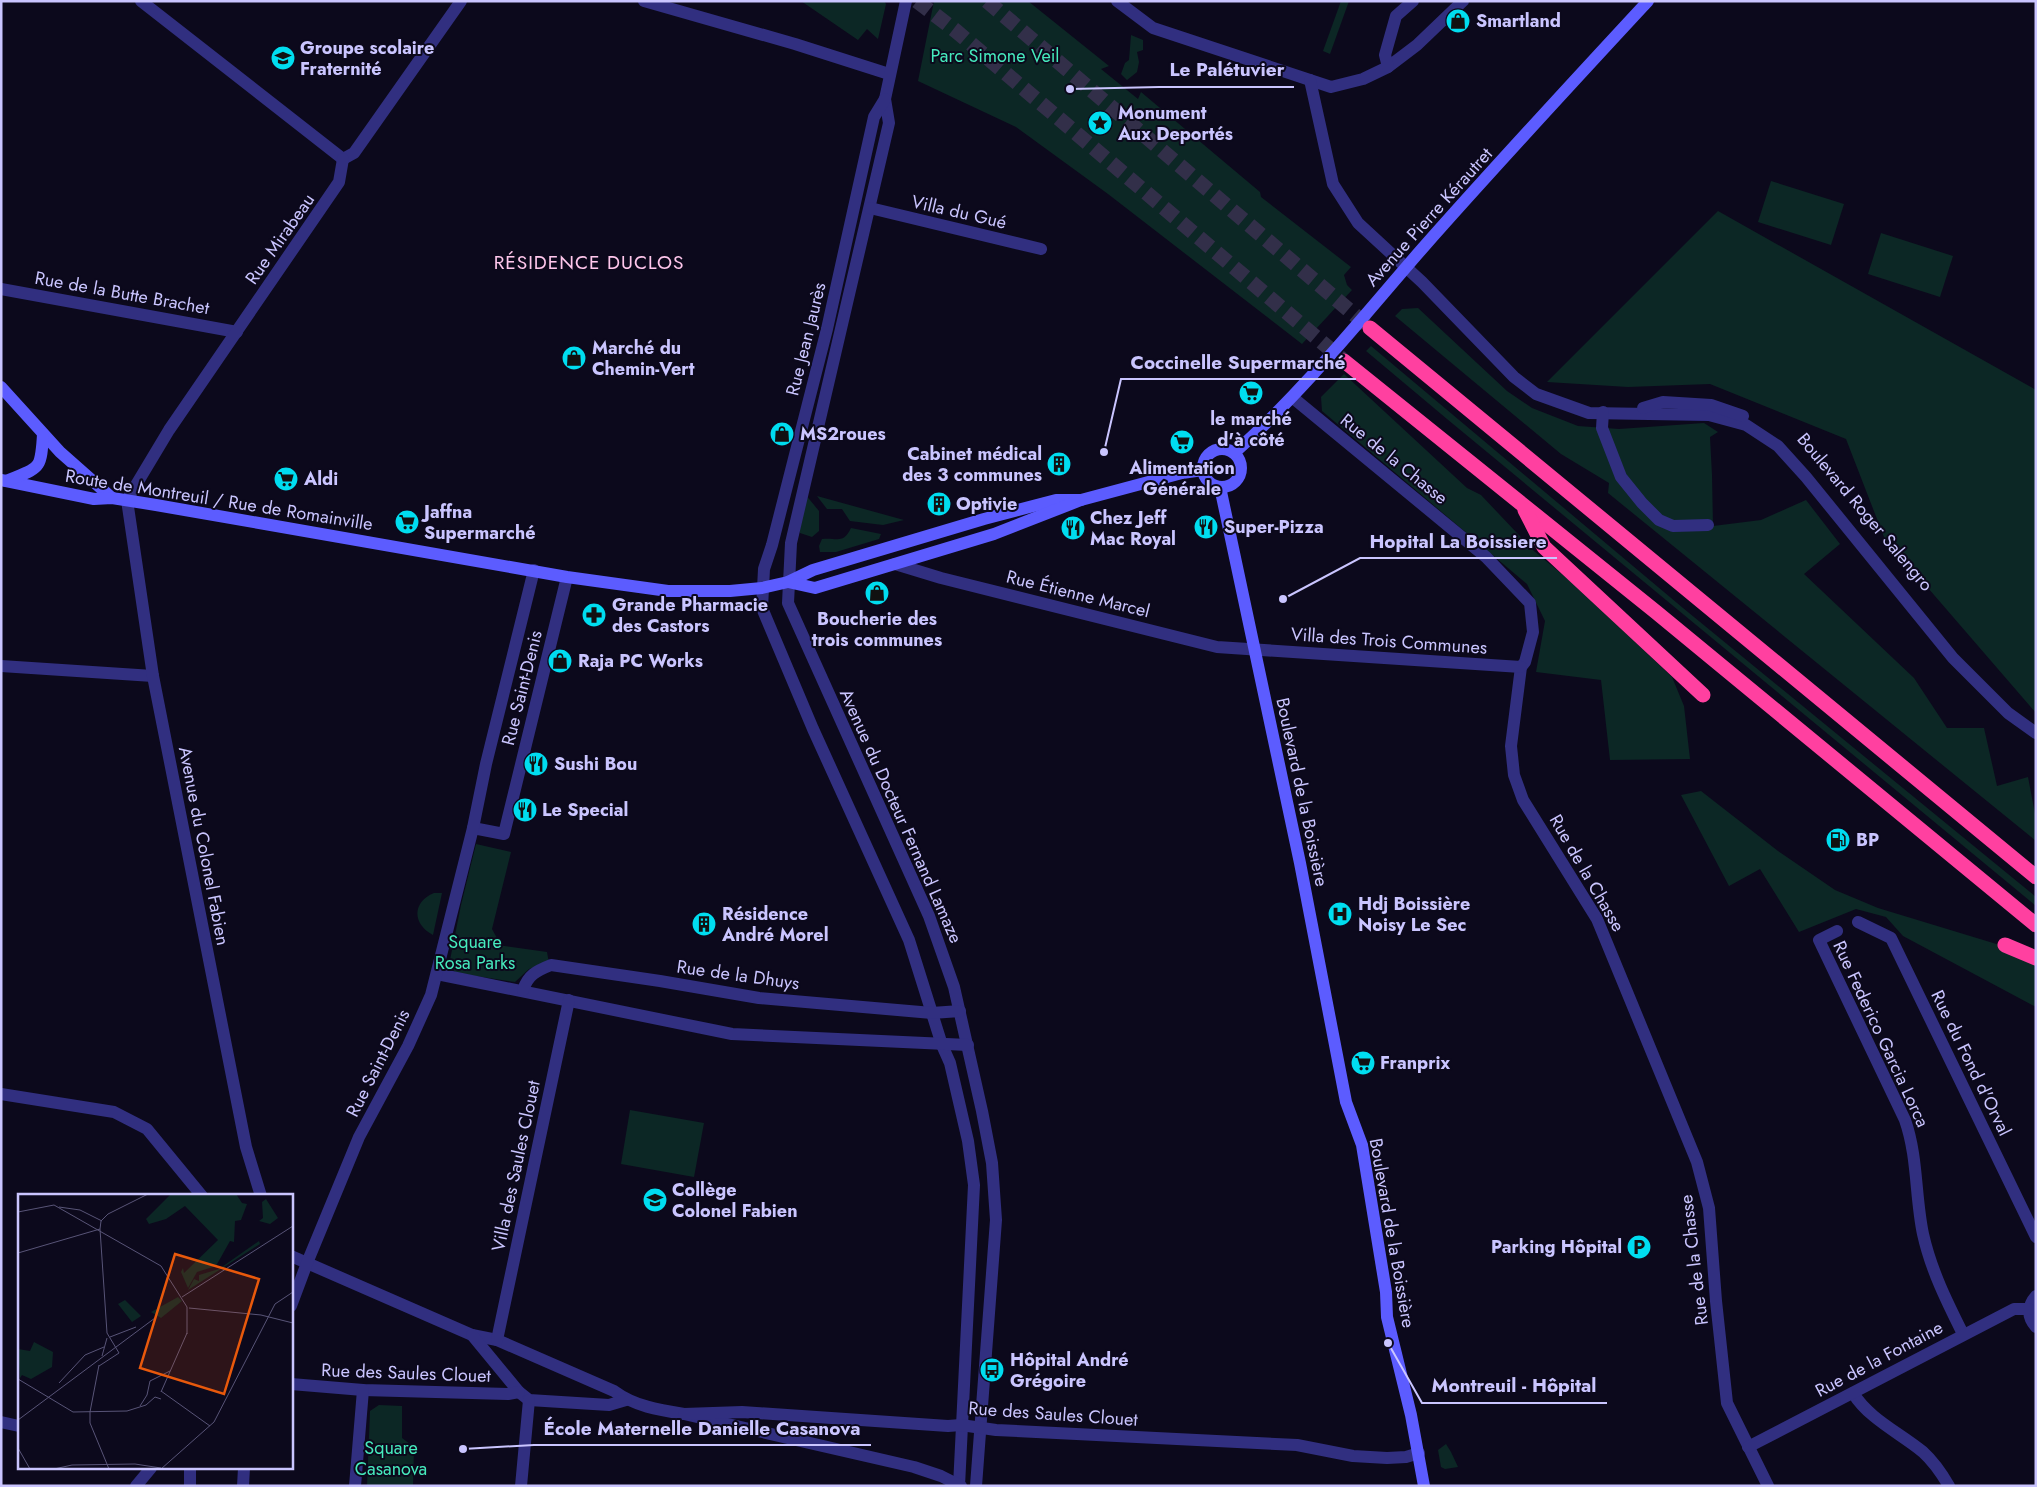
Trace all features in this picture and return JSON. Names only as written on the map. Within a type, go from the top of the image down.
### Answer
[{"type":"highway","points":[[1370,328],[2036,877]]},
{"type":"highway","points":[[1344,361],[2036,924]]},
{"type":"highway","points":[[1522,504],[1544,547],[1703,695]]},
{"type":"highway","points":[[2005,945],[2036,958]]},
{"type":"main road","name":"Avenue Pierre Kérautret","points":[[1234,453],[1306,384],[1406,267],[1648,1]]},
{"type":"main road","points":[[1,388],[60,452],[112,498]]},
{"type":"main road","points":[[4,480],[38,466],[42,459],[43,434]]},
{"type":"main road","points":[[1226,449],[1234,453],[1239,459],[1241,467],[1240,476],[1227,486],[1220,487],[1209,481],[1203,470],[1204,461],[1209,454],[1217,450],[1226,449]]},
{"type":"main road","points":[[788,582],[815,588],[994,534],[1081,500],[1182,473],[1203,470]]},
{"type":"main road","name":"Route de Montreuil / Rue de Romainville","points":[[4,480],[94,498],[127,500],[567,577],[668,591],[730,591],[762,588],[788,582]]},
{"type":"main road","name":"Boulevard de la Boissière","points":[[1220,487],[1300,863],[1346,1102],[1362,1145],[1386,1292],[1387,1317],[1411,1416],[1424,1486]]},
{"type":"main road","points":[[788,582],[813,570],[984,519],[1056,500],[1081,500]]},
{"type":"street","points":[[141,1],[343,159],[354,153],[461,1]]},
{"type":"street","points":[[644,1],[795,44],[889,74]]},
{"type":"street","name":"Rue Jean Jaurès","points":[[788,582],[791,542],[889,123],[885,99],[906,1]]},
{"type":"street","points":[[1117,1],[1153,28],[1332,87],[1363,79],[1388,67],[1417,45],[1463,1]]},
{"type":"street","points":[[1388,67],[1384,55],[1396,16],[1413,1]]},
{"type":"street","name":"Boulevard Roger Salengro","points":[[1310,80],[1333,184],[1358,223],[1406,267],[1514,377],[1536,394],[1589,413],[1630,413],[1663,402],[1711,405],[1750,418],[1783,441],[1808,467],[1962,655],[1959,664],[2008,713],[2036,733]]},
{"type":"street","name":"Rue Jean Jaurès","points":[[762,588],[764,569],[772,545],[827,329],[874,117],[885,99]]},
{"type":"street","name":"Rue Mirabeau","points":[[127,500],[169,430],[339,182],[343,159]]},
{"type":"street","name":"Villa du Gué","points":[[870,208],[1041,249]]},
{"type":"street","name":"Rue de la Butte Brachet","points":[[1,289],[237,332]]},
{"type":"street","name":"Rue de la Chasse","points":[[1292,397],[1486,557],[1530,603],[1532,632],[1525,662],[1521,667],[1511,746],[1514,776],[1523,800],[1597,918],[1697,1162],[1709,1208],[1716,1301],[1727,1402],[1768,1486]]},
{"type":"street","points":[[1604,412],[1602,428],[1621,477],[1642,503],[1659,520],[1673,526],[1708,525]]},
{"type":"street","name":"Avenue du Colonel Fabien","points":[[127,500],[152,676],[246,1147],[260,1194]]},
{"type":"street","name":"Rue Étienne Marcel","points":[[895,564],[941,578],[1217,647],[1255,650]]},
{"type":"street","name":"Rue Saint-Denis","points":[[292,1303],[306,1263],[359,1137],[408,1046],[431,995],[534,570]]},
{"type":"street","name":"Rue Saint-Denis","points":[[473,828],[504,834],[567,577]]},
{"type":"street","name":"Avenue du Docteur Fernand Lamaze","points":[[788,582],[788,603],[929,916],[960,1011],[968,1045],[992,1163],[996,1220],[976,1486]]},
{"type":"street","points":[[292,1256],[472,1335],[497,1340],[614,1391],[626,1400],[656,1410],[684,1414],[914,1467],[960,1485],[961,1425],[974,1185],[962,1114],[950,1063],[942,1045],[909,940],[765,618],[762,608],[762,588]]},
{"type":"street","name":"Villa des Trois Communes","points":[[1255,650],[1521,667]]},
{"type":"street","points":[[1,666],[152,676]]},
{"type":"street","name":"Rue du Fond d'Orval","points":[[1858,922],[1891,938],[2036,1237]]},
{"type":"street","name":"Rue Federico Garcia Lorca","points":[[1837,931],[1819,940],[1911,1137],[1923,1234],[1944,1296],[1963,1334]]},
{"type":"street","name":"Rue de la Dhuys","points":[[523,990],[527,979],[531,975],[551,965],[759,998],[932,1013],[960,1011]]},
{"type":"street","points":[[437,974],[490,983],[732,1034],[968,1045]]},
{"type":"street","name":"Villa des Saules Clouet","points":[[497,1340],[569,1000]]},
{"type":"street","points":[[1,1094],[114,1112],[148,1129],[200,1194]]},
{"type":"street","points":[[2035,1328],[2030,1319],[2028,1309],[2031,1301],[2036,1296]]},
{"type":"street","name":"Rue de la Fontaine","points":[[1748,1446],[2014,1309],[2028,1309]]},
{"type":"street","points":[[472,1335],[519,1392],[529,1400],[609,1405],[626,1400]]},
{"type":"street","name":"Rue des Saules Clouet","points":[[292,1384],[363,1390],[508,1394],[519,1392]]},
{"type":"street","points":[[355,1486],[363,1390]]},
{"type":"street","points":[[609,1405],[614,1400],[614,1391]]},
{"type":"street","points":[[1853,1393],[1866,1410],[1924,1453],[1940,1470],[1950,1486]]},
{"type":"street","points":[[521,1486],[529,1400]]},
{"type":"street","name":"Rue des Saules Clouet","points":[[684,1414],[742,1412],[948,1426],[961,1425],[979,1429],[1297,1445],[1353,1456],[1396,1458],[1419,1454]]},
{"type":"street","points":[[1,1422],[18,1426]]},
{"type":"street","points":[[136,1486],[149,1470]]},
{"type":"street","points":[[190,1470],[190,1486]]},
{"type":"street","points":[[243,1486],[244,1470]]},
{"type":"green space","points":[[801,1],[884,1],[886,4],[878,39],[867,29],[858,40]]},
{"type":"green space","name":"Parc Simone Veil","points":[[934,1],[1028,1],[1109,66],[1101,69],[1138,99],[1141,92],[1260,192],[1261,197],[1351,267],[1344,275],[1347,285],[1352,290],[1302,344],[1108,194],[1016,127],[918,81]]},
{"type":"green space","points":[[1341,1],[1349,1],[1330,54],[1323,51]]},
{"type":"green space","points":[[1131,35],[1143,40],[1143,50],[1137,52],[1139,62],[1137,72],[1127,80],[1121,74],[1125,63],[1129,60]]},
{"type":"green space","points":[[1771,181],[1844,204],[1831,245],[1758,222]]},
{"type":"green space","points":[[1718,211],[2036,390],[2036,713],[1884,537],[1846,439],[1710,384],[1628,387],[1547,382]]},
{"type":"green space","points":[[1881,233],[1953,256],[1940,297],[1868,274]]},
{"type":"green space","points":[[1418,308],[1507,391],[1532,408],[1578,426],[1619,429],[1704,423],[1718,432],[1710,437],[1713,526],[1761,520],[1806,500],[1840,544],[1804,574],[1914,678],[1947,728],[1984,728],[1997,786],[2028,777],[2036,819],[2036,841],[1608,493],[1609,483],[1561,454],[1395,316],[1402,309]]},
{"type":"green space","points":[[1371,346],[1683,608],[2036,897],[2036,906],[1366,351]]},
{"type":"green space","points":[[1344,374],[1467,488],[1481,495],[1534,551],[1575,585],[1672,677],[1684,706],[1690,759],[1610,760],[1601,680],[1536,672],[1545,621],[1527,584],[1322,411],[1321,397]]},
{"type":"green space","points":[[805,494],[819,511],[819,531],[812,537],[800,533],[799,525]]},
{"type":"green space","points":[[817,496],[904,520],[883,525],[850,521],[842,509],[827,509]]},
{"type":"green space","points":[[851,528],[881,534],[879,539],[836,552],[820,552],[819,546],[822,539],[845,537]]},
{"type":"green space","points":[[1701,791],[1778,851],[1835,890],[1878,908],[2003,946],[2036,966],[2036,1007],[1903,936],[1886,917],[1856,909],[1799,932],[1760,869],[1729,886],[1681,795]]},
{"type":"green space","name":"Square Rosa Parks","points":[[476,844],[511,852],[492,929],[498,940],[497,945],[547,952],[549,963],[529,969],[515,982],[456,973],[449,965]]},
{"type":"green space","points":[[434,893],[442,893],[433,935],[421,925],[417,913],[418,907],[422,902]]},
{"type":"green space","points":[[630,1110],[704,1123],[694,1177],[621,1164]]},
{"type":"green space","name":"Square Casanova","points":[[379,1405],[402,1406],[402,1438],[414,1447],[413,1486],[367,1486],[370,1411]]},
{"type":"green space","points":[[1446,1444],[1458,1467],[1445,1469],[1441,1467],[1438,1450]]},
{"type":"tunnel","points":[[917,1],[956,31],[1344,361]]},
{"type":"tunnel","points":[[987,1],[1370,328]]},
{"type":"place","name":"Smartland","points":[[1458,21]]},
{"type":"place","name":"Groupe scolaire Fraternité","points":[[283,58]]},
{"type":"place","name":"Le Palétuvier","points":[[1070,89]]},
{"type":"place","name":"Monument Aux Deportés","points":[[1100,123]]},
{"type":"place","name":"Marché du Chemin-Vert","points":[[574,358]]},
{"type":"place","name":"le marché d'à côté","points":[[1251,393]]},
{"type":"place","name":"MS2roues","points":[[782,434]]},
{"type":"place","name":"Alimentation Générale","points":[[1182,442]]},
{"type":"place","name":"Coccinelle Supermarché","points":[[1104,452]]},
{"type":"place","name":"Cabinet médical des 3 communes","points":[[1059,464]]},
{"type":"place","name":"Aldi","points":[[286,479]]},
{"type":"place","name":"Optivie","points":[[939,504]]},
{"type":"place","name":"Jaffna Supermarché","points":[[407,522]]},
{"type":"place","name":"Super-Pizza","points":[[1206,527]]},
{"type":"place","name":"Chez Jeff Mac Royal","points":[[1073,528]]},
{"type":"place","name":"Boucherie des trois communes","points":[[877,593]]},
{"type":"place","name":"Hopital La Boissiere","points":[[1283,599]]},
{"type":"place","name":"Grande Pharmacie des Castors","points":[[594,615]]},
{"type":"place","name":"Raja PC Works","points":[[560,661]]},
{"type":"place","name":"Sushi Bou","points":[[536,764]]},
{"type":"place","name":"Le Special","points":[[525,810]]},
{"type":"place","name":"BP","points":[[1838,840]]},
{"type":"place","name":"Hdj Boissière Noisy Le Sec","points":[[1340,914]]},
{"type":"place","name":"Résidence André Morel","points":[[704,924]]},
{"type":"place","name":"Franprix","points":[[1363,1063]]},
{"type":"place","name":"Collège Colonel Fabien","points":[[655,1200]]},
{"type":"place","name":"Parking Hôpital","points":[[1639,1247]]},
{"type":"place","name":"Montreuil - Hôpital","points":[[1388,1343]]},
{"type":"place","name":"Hôpital André Grégoire","points":[[992,1370]]},
{"type":"place","name":"École Maternelle Danielle Casanova","points":[[463,1449]]},
{"type":"district","name":"RÉSIDENCE DUCLOS","points":[[589,262]]}]
